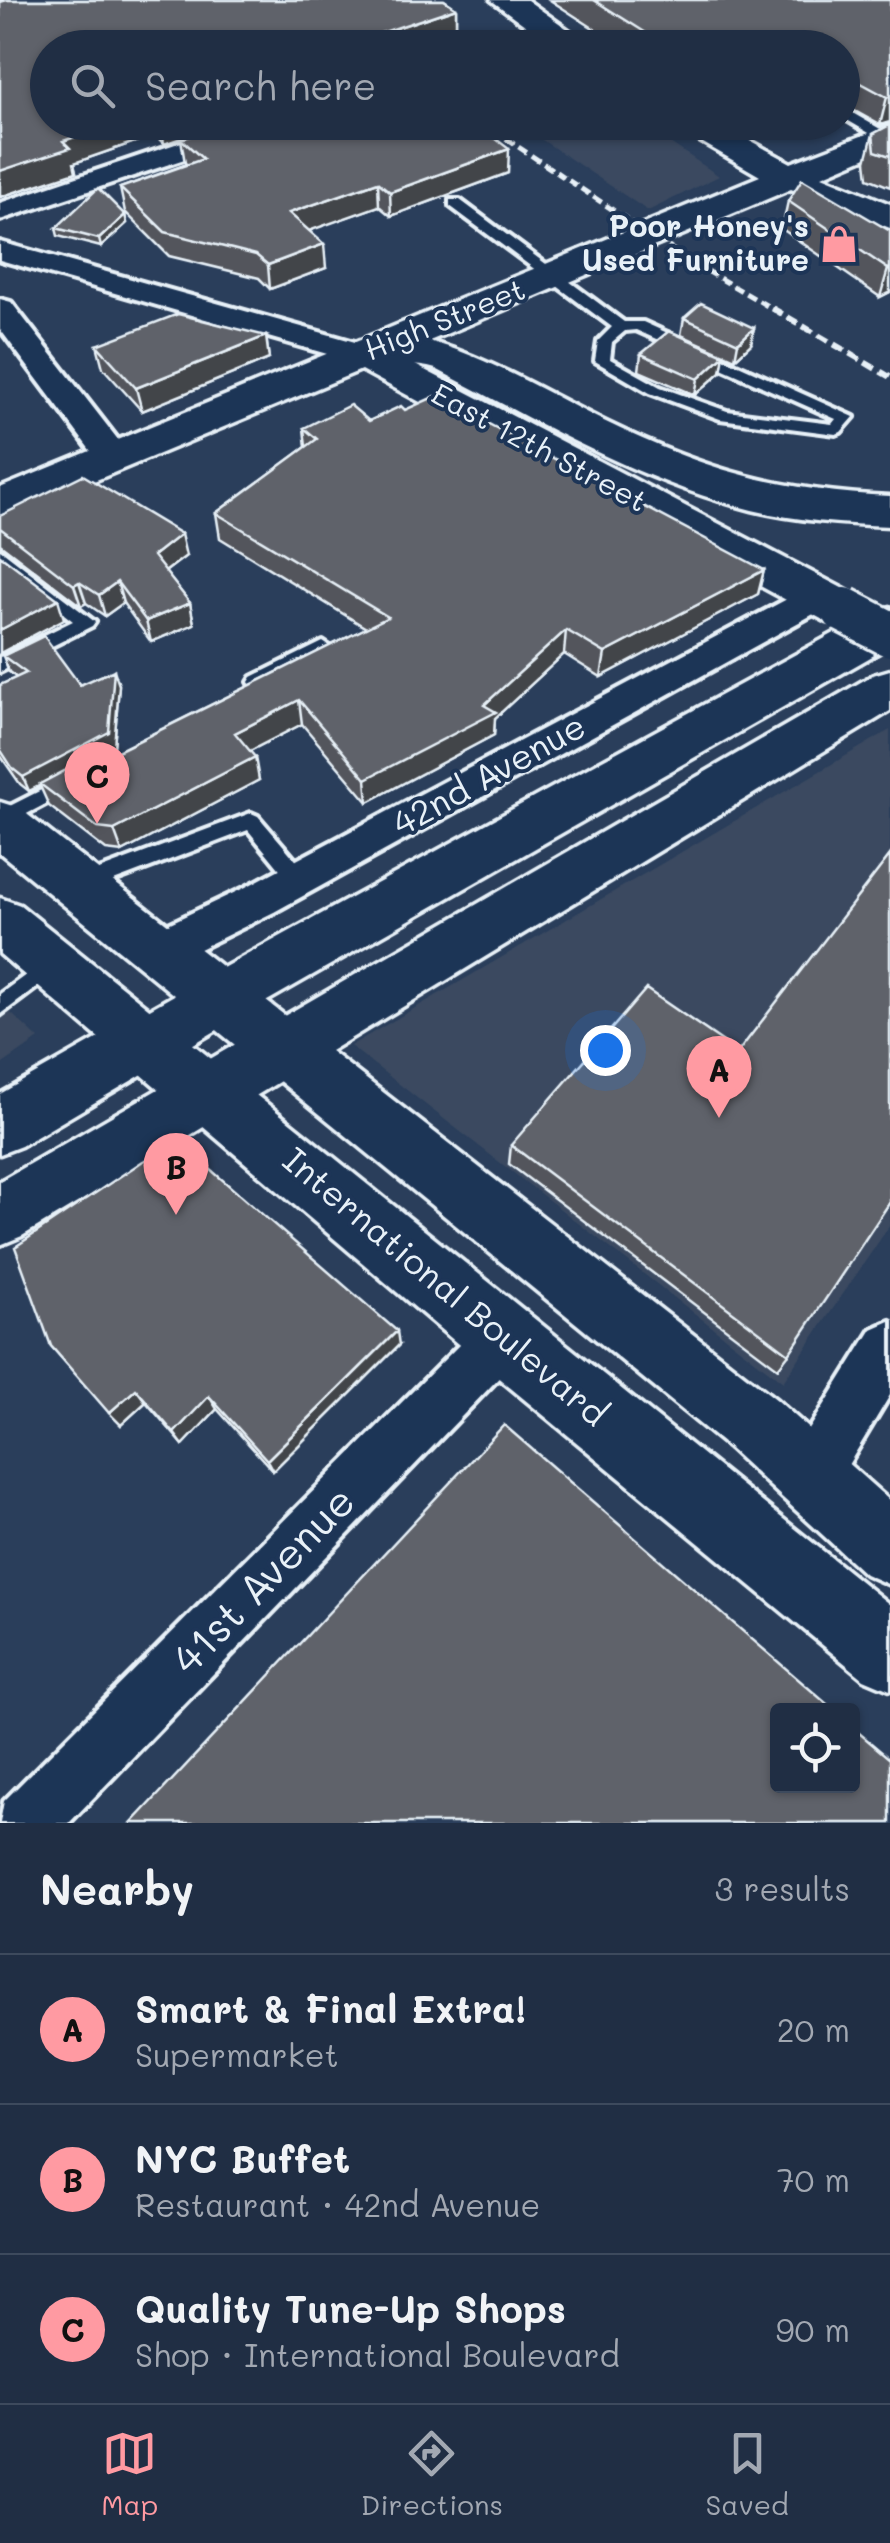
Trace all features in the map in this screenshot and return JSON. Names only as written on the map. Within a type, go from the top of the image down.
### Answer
[{"type":"main road","points":[[506,0],[550,29]]},
{"type":"main road","name":"High Street","points":[[0,505],[888,136]]},
{"type":"main road","points":[[724,140],[789,176],[890,217]]},
{"type":"main road","points":[[362,354],[421,351],[450,360],[617,443],[705,481],[804,505],[890,511]]},
{"type":"main road","name":"East 12th Street","points":[[362,354],[890,634]]},
{"type":"main road","points":[[0,1126],[219,998],[850,610]]},
{"type":"main road","points":[[0,1215],[890,688]]},
{"type":"main road","points":[[0,821],[753,1424],[890,1550]]},
{"type":"main road","name":"International Boulevard","points":[[0,921],[502,1338],[771,1552],[890,1653]]},
{"type":"street","points":[[0,212],[215,140]]},
{"type":"street","name":"East 12th Street","points":[[0,251],[362,354]]},
{"type":"street","points":[[88,275],[38,277],[15,288],[0,309],[114,458]]},
{"type":"street","name":"42nd Avenue","points":[[158,948],[850,610]]},
{"type":"street","name":"41st Avenue","points":[[26,1823],[502,1338]]},
{"type":"street","points":[[810,1476],[890,1346]]},
{"type":"lane","points":[[860,121],[888,136]]},
{"type":"lane","points":[[456,203],[620,327],[638,325],[846,417],[836,429],[725,416],[655,390],[602,361],[605,341],[620,327]]},
{"type":"lane","points":[[0,556],[86,622],[0,665]]},
{"type":"lane","points":[[236,694],[323,648]]},
{"type":"lane","points":[[0,821],[80,777]]},
{"type":"lane","points":[[80,886],[251,821],[299,878]]},
{"type":"lane","points":[[0,1006],[52,964]]},
{"type":"shaded area","points":[[542,140],[666,140],[719,176],[648,211]]},
{"type":"shaded area","points":[[890,730],[890,1225],[783,1382],[350,1046]]},
{"type":"shaded area","points":[[0,1003],[39,1039],[0,1066]]},
{"type":"building","points":[[444,0],[456,8],[390,30],[30,30],[30,140],[66,140],[63,141],[70,148],[0,171],[0,2]]},
{"type":"building","points":[[594,0],[890,0],[890,97],[860,82],[860,30],[642,30]]},
{"type":"building","points":[[890,125],[890,156],[875,151],[873,134]]},
{"type":"building","points":[[182,140],[497,140],[509,149],[390,192],[378,182],[289,213],[324,244],[268,265],[256,255],[165,232],[120,188],[203,159]]},
{"type":"building","points":[[802,179],[890,231],[890,268],[788,201]]},
{"type":"building","points":[[98,188],[125,215],[99,239],[56,228]]},
{"type":"building","points":[[701,303],[754,328],[738,343],[684,318]]},
{"type":"building","points":[[178,314],[266,336],[136,388],[97,345]]},
{"type":"building","points":[[669,331],[724,355],[698,379],[641,354]]},
{"type":"building","points":[[436,396],[764,570],[605,653],[566,630],[484,705],[496,712],[366,779],[299,700],[235,733],[255,757],[114,830],[98,828],[40,784],[104,750],[104,758],[388,617],[216,513],[317,439],[304,428],[350,405],[369,421]]},
{"type":"building","points":[[83,475],[181,534],[153,556],[190,603],[146,621],[117,582],[99,595],[79,582],[74,585],[0,528],[0,516]]},
{"type":"building","points":[[0,555],[58,599],[0,630]]},
{"type":"building","points":[[44,636],[80,685],[114,670],[109,732],[23,777],[0,749],[0,685],[26,673],[3,656]]},
{"type":"building","points":[[890,855],[890,1202],[789,1354],[511,1145],[646,989],[738,1052]]},
{"type":"building","points":[[160,1154],[195,1156],[397,1331],[267,1460],[209,1396],[174,1433],[136,1389],[109,1413],[51,1346],[15,1247],[143,1161]]},
{"type":"building","points":[[504,1425],[826,1703],[770,1703],[770,1793],[860,1793],[860,1734],[890,1759],[890,1823],[132,1823]]},
{"type":"railway","points":[[508,140],[685,258],[776,311]]},
{"type":"railway","points":[[772,308],[890,377]]},
{"type":"place","name":"Poor Honey's Used Furniture","points":[[839,244]]},
{"type":"place","name":"Quality Tune-Up Shops","points":[[97,824]]},
{"type":"place","name":"Smart & Final Extra!","points":[[719,1118]]},
{"type":"place","name":"NYC Buffet","points":[[176,1215]]}]
